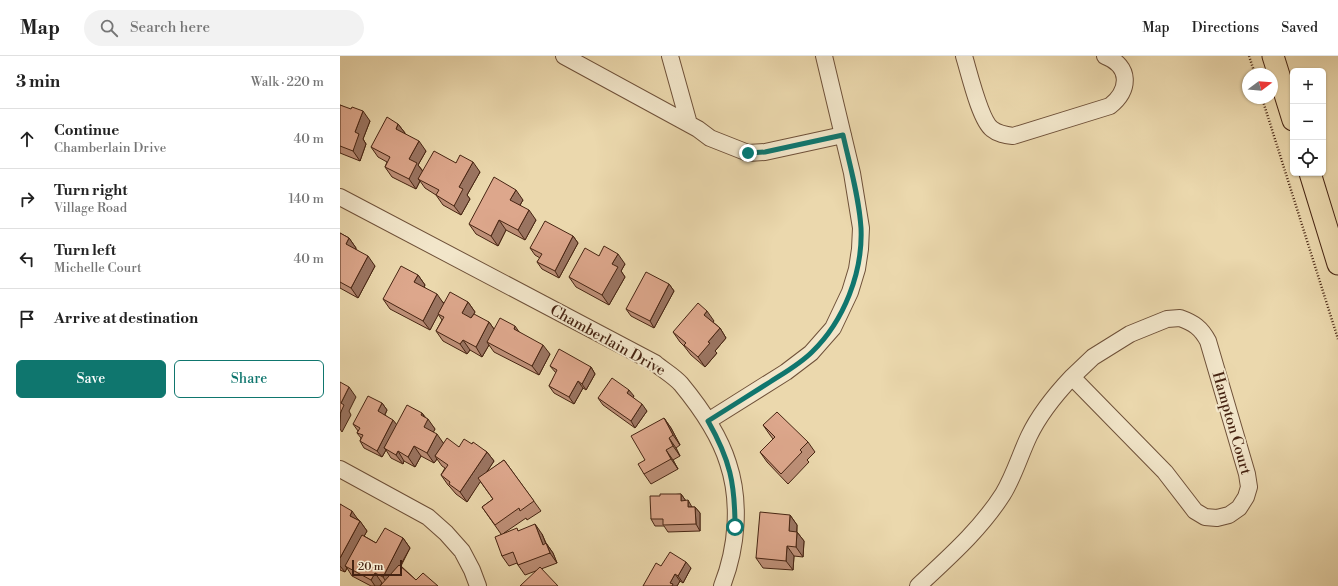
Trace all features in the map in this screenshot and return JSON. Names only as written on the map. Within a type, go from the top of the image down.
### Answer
[{"type":"main road","points":[[1273,56],[1290,110]]},
{"type":"main road","points":[[1311,176],[1338,264]]},
{"type":"street","points":[[564,56],[689,124],[710,138],[748,153],[765,152],[843,135]]},
{"type":"street","points":[[670,56],[689,124]]},
{"type":"street","points":[[708,421],[786,372],[811,353],[833,328],[850,292],[857,269],[861,228],[852,173],[824,56]]},
{"type":"street","points":[[964,56],[984,120],[991,129],[996,132],[1013,136],[1110,106],[1118,99],[1125,87],[1124,74],[1120,66],[1112,59],[1105,56]]},
{"type":"street","name":"Chamberlain Drive","points":[[340,197],[655,363],[680,383],[708,421],[720,442],[733,482],[735,527],[729,567],[723,586]]},
{"type":"street","name":"Hampton Court","points":[[918,586],[975,532],[989,514],[1006,488],[1029,436],[1040,416],[1052,398],[1072,376],[1093,358],[1130,334],[1167,319],[1180,318],[1192,322],[1202,330],[1208,340],[1247,474],[1248,487],[1246,497],[1239,508],[1229,515],[1217,518],[1205,517],[1195,511],[1166,472],[1072,376]]},
{"type":"street","points":[[340,469],[428,517],[446,533],[462,551],[478,586]]},
{"type":"path","points":[[1249,56],[1253,68]]},
{"type":"path","points":[[1264,104],[1338,339]]},
{"type":"building","points":[[340,105],[363,111],[355,132],[359,134],[353,151],[340,146]]},
{"type":"building","points":[[387,117],[398,124],[396,129],[419,141],[409,159],[417,163],[409,179],[385,167],[390,157],[371,147]]},
{"type":"building","points":[[434,151],[456,163],[460,155],[473,162],[459,187],[463,189],[454,206],[436,195],[439,190],[418,179]]},
{"type":"building","points":[[494,177],[516,190],[510,200],[529,210],[518,230],[499,220],[491,236],[469,224]]},
{"type":"building","points":[[545,221],[573,236],[555,271],[537,262],[542,254],[530,248]]},
{"type":"building","points":[[340,233],[349,238],[346,244],[368,256],[351,288],[340,282]]},
{"type":"building","points":[[604,246],[618,254],[612,264],[618,267],[602,295],[569,277],[585,248],[599,256]]},
{"type":"building","points":[[401,266],[418,275],[414,282],[437,294],[423,321],[383,299]]},
{"type":"building","points":[[646,272],[669,284],[650,321],[626,309]]},
{"type":"building","points":[[450,292],[468,302],[462,313],[471,318],[474,314],[489,322],[476,347],[463,340],[460,344],[436,331],[444,317],[438,314]]},
{"type":"building","points":[[698,303],[707,311],[704,315],[720,328],[698,357],[684,345],[686,343],[673,332]]},
{"type":"building","points":[[500,318],[515,326],[514,329],[543,345],[532,366],[487,342]]},
{"type":"building","points":[[559,349],[591,367],[582,384],[578,381],[569,397],[549,386],[557,370],[550,366]]},
{"type":"building","points":[[612,378],[629,390],[627,393],[642,404],[631,421],[598,398]]},
{"type":"building","points":[[340,382],[349,387],[341,403],[344,405],[340,414]]},
{"type":"building","points":[[368,396],[382,403],[378,411],[393,420],[377,451],[360,441],[363,435],[357,433],[360,428],[353,424]]},
{"type":"building","points":[[407,405],[422,413],[421,415],[428,419],[424,427],[437,434],[427,453],[414,446],[408,457],[398,451],[396,455],[384,448]]},
{"type":"building","points":[[777,412],[808,442],[800,450],[802,452],[781,474],[760,452],[775,437],[763,425]]},
{"type":"building","points":[[664,418],[673,435],[669,438],[673,446],[666,450],[671,459],[644,474],[638,464],[645,460],[631,436]]},
{"type":"building","points":[[447,438],[459,447],[464,439],[472,444],[473,442],[487,452],[460,492],[449,484],[450,482],[441,475],[448,465],[435,456]]},
{"type":"building","points":[[504,460],[534,501],[520,511],[519,508],[495,525],[482,507],[493,499],[478,478]]},
{"type":"building","points":[[660,494],[681,494],[681,501],[688,500],[688,507],[695,507],[696,524],[663,525],[663,519],[651,519],[650,496],[660,496]]},
{"type":"building","points":[[340,504],[352,511],[350,516],[360,521],[340,558]]},
{"type":"building","points":[[760,512],[790,515],[789,531],[797,532],[796,547],[787,546],[786,561],[756,558]]},
{"type":"building","points":[[535,524],[543,545],[546,543],[550,553],[518,565],[513,552],[502,556],[495,537],[517,528],[518,531]]},
{"type":"building","points":[[385,528],[403,538],[383,577],[375,573],[371,580],[345,566],[362,535],[376,543]]},
{"type":"building","points":[[670,552],[686,562],[678,576],[675,574],[670,583],[673,584],[672,586],[643,586],[656,563],[661,566]]},
{"type":"building","points":[[399,565],[416,580],[423,573],[438,586],[380,586]]},
{"type":"building","points":[[540,567],[558,586],[520,586]]},
{"type":"route","points":[[735,527],[733,482],[720,442],[708,421],[786,372],[811,353],[833,328],[850,292],[857,269],[861,228],[852,173],[843,135],[765,152],[748,153]]}]
